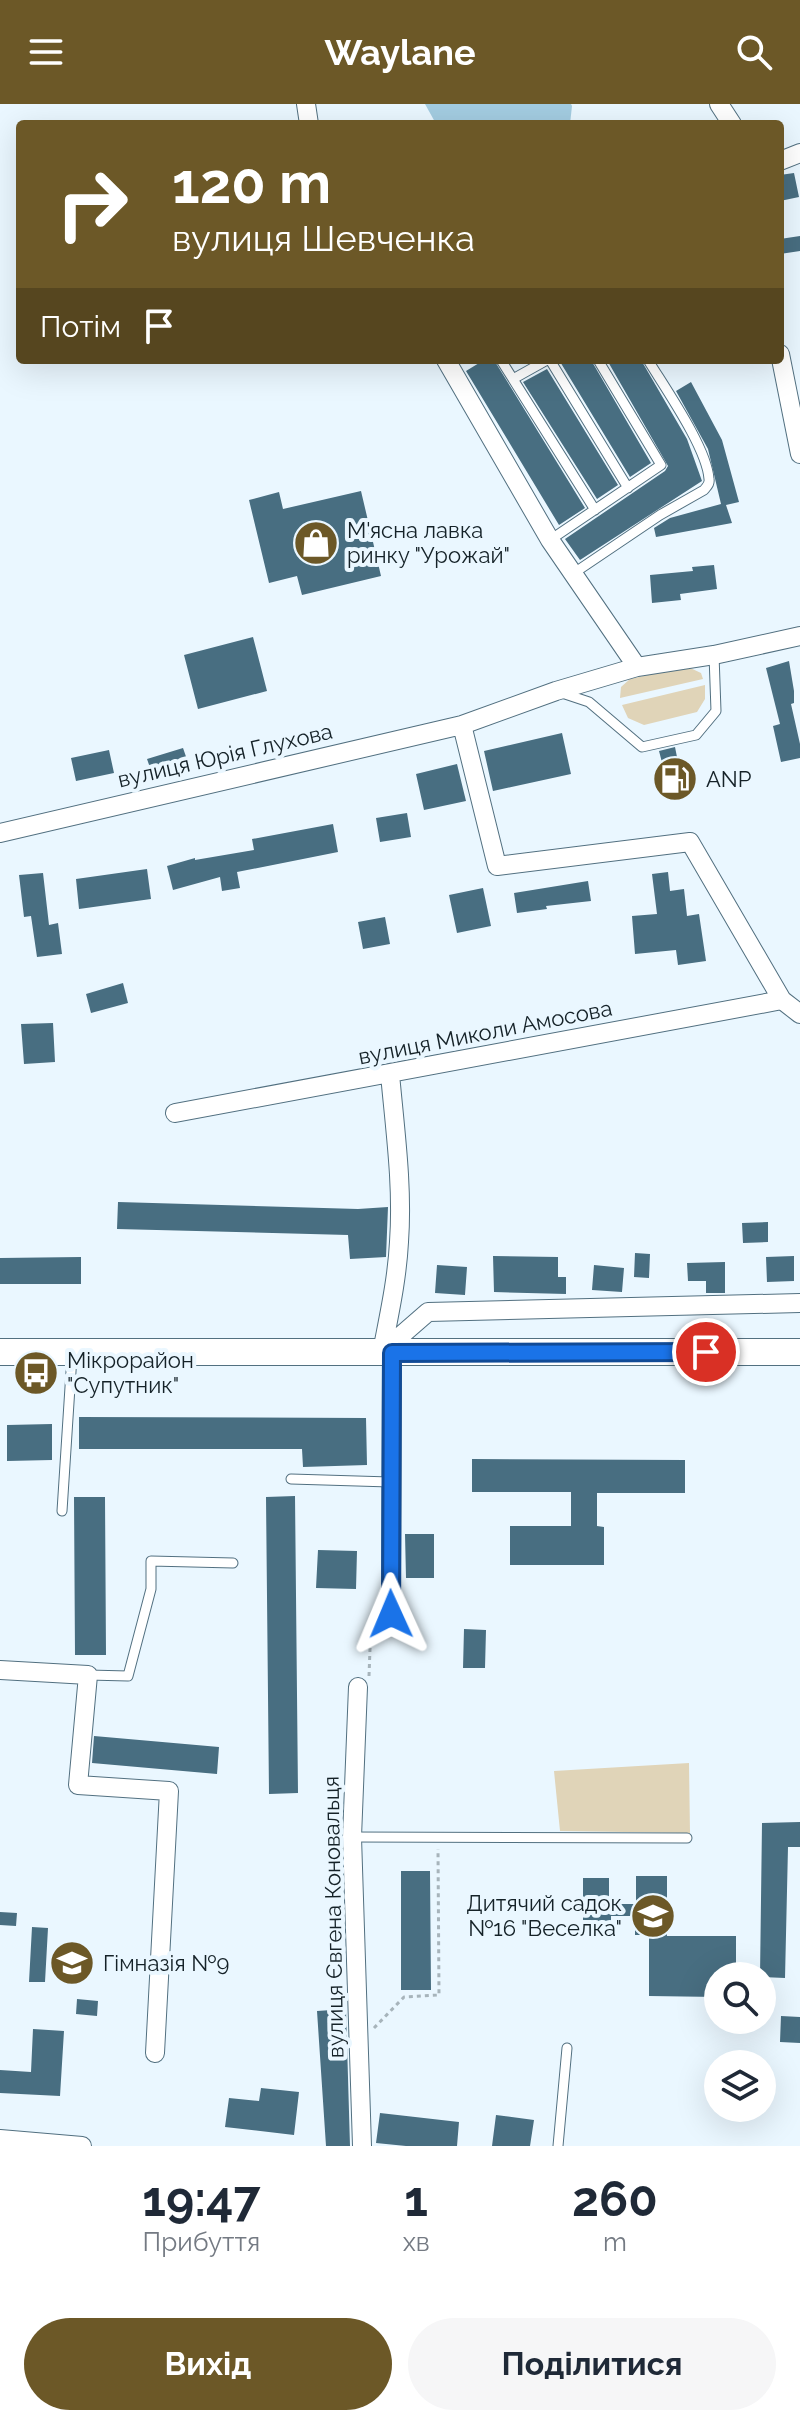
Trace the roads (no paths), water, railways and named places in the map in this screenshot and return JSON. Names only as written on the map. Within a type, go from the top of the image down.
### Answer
[{"type":"main road","points":[[0,1352],[800,1352]]},
{"type":"street","points":[[453,364],[550,540],[637,667]]},
{"type":"street","points":[[782,364],[800,454]]},
{"type":"street","name":"вулиця Юрія Глухова","points":[[0,833],[462,725],[556,691],[637,667],[714,655],[800,636]]},
{"type":"street","points":[[462,725],[497,866],[690,842],[782,1000],[800,1014]]},
{"type":"street","name":"вулиця Миколи Амосова","points":[[175,1113],[782,1000]]},
{"type":"street","points":[[390,1074],[399,1176],[400,1239],[387,1352],[391,1614]]},
{"type":"street","points":[[387,1352],[428,1312],[800,1303]]},
{"type":"street","points":[[0,1670],[88,1675],[78,1785],[169,1791],[155,2053]]},
{"type":"street","name":"вулиця Євгена Коновальця","points":[[358,1687],[352,1837],[362,2146]]},
{"type":"street","points":[[0,2139],[82,2146]]},
{"type":"lane","points":[[504,364],[595,510]]},
{"type":"lane","points":[[513,379],[541,364]]},
{"type":"lane","points":[[550,364],[628,488]]},
{"type":"lane","points":[[550,540],[661,465],[600,364]]},
{"type":"lane","points":[[574,573],[708,485],[709,479],[698,446],[650,364]]},
{"type":"lane","points":[[556,691],[589,702],[642,747],[696,735],[716,711],[714,655]]},
{"type":"lane","points":[[62,1511],[72,1352]]},
{"type":"lane","points":[[291,1479],[390,1482]]},
{"type":"lane","points":[[88,1675],[128,1676],[151,1589],[151,1561],[233,1563]]},
{"type":"lane","points":[[352,1837],[687,1838]]},
{"type":"lane","points":[[558,2146],[567,2048]]},
{"type":"water","points":[[425,104],[572,106],[570,120],[434,120]]},
{"type":"place","name":"М'ясна лавка ринку \"Урожай\"","points":[[316,543]]},
{"type":"place","name":"ANP","points":[[675,779]]},
{"type":"place","name":"Мікрорайон \"Супутник\"","points":[[36,1373]]},
{"type":"place","name":"Дитячий садок №16 \"Веселка\"","points":[[653,1916]]},
{"type":"place","name":"Гімназія №9","points":[[72,1963]]}]
